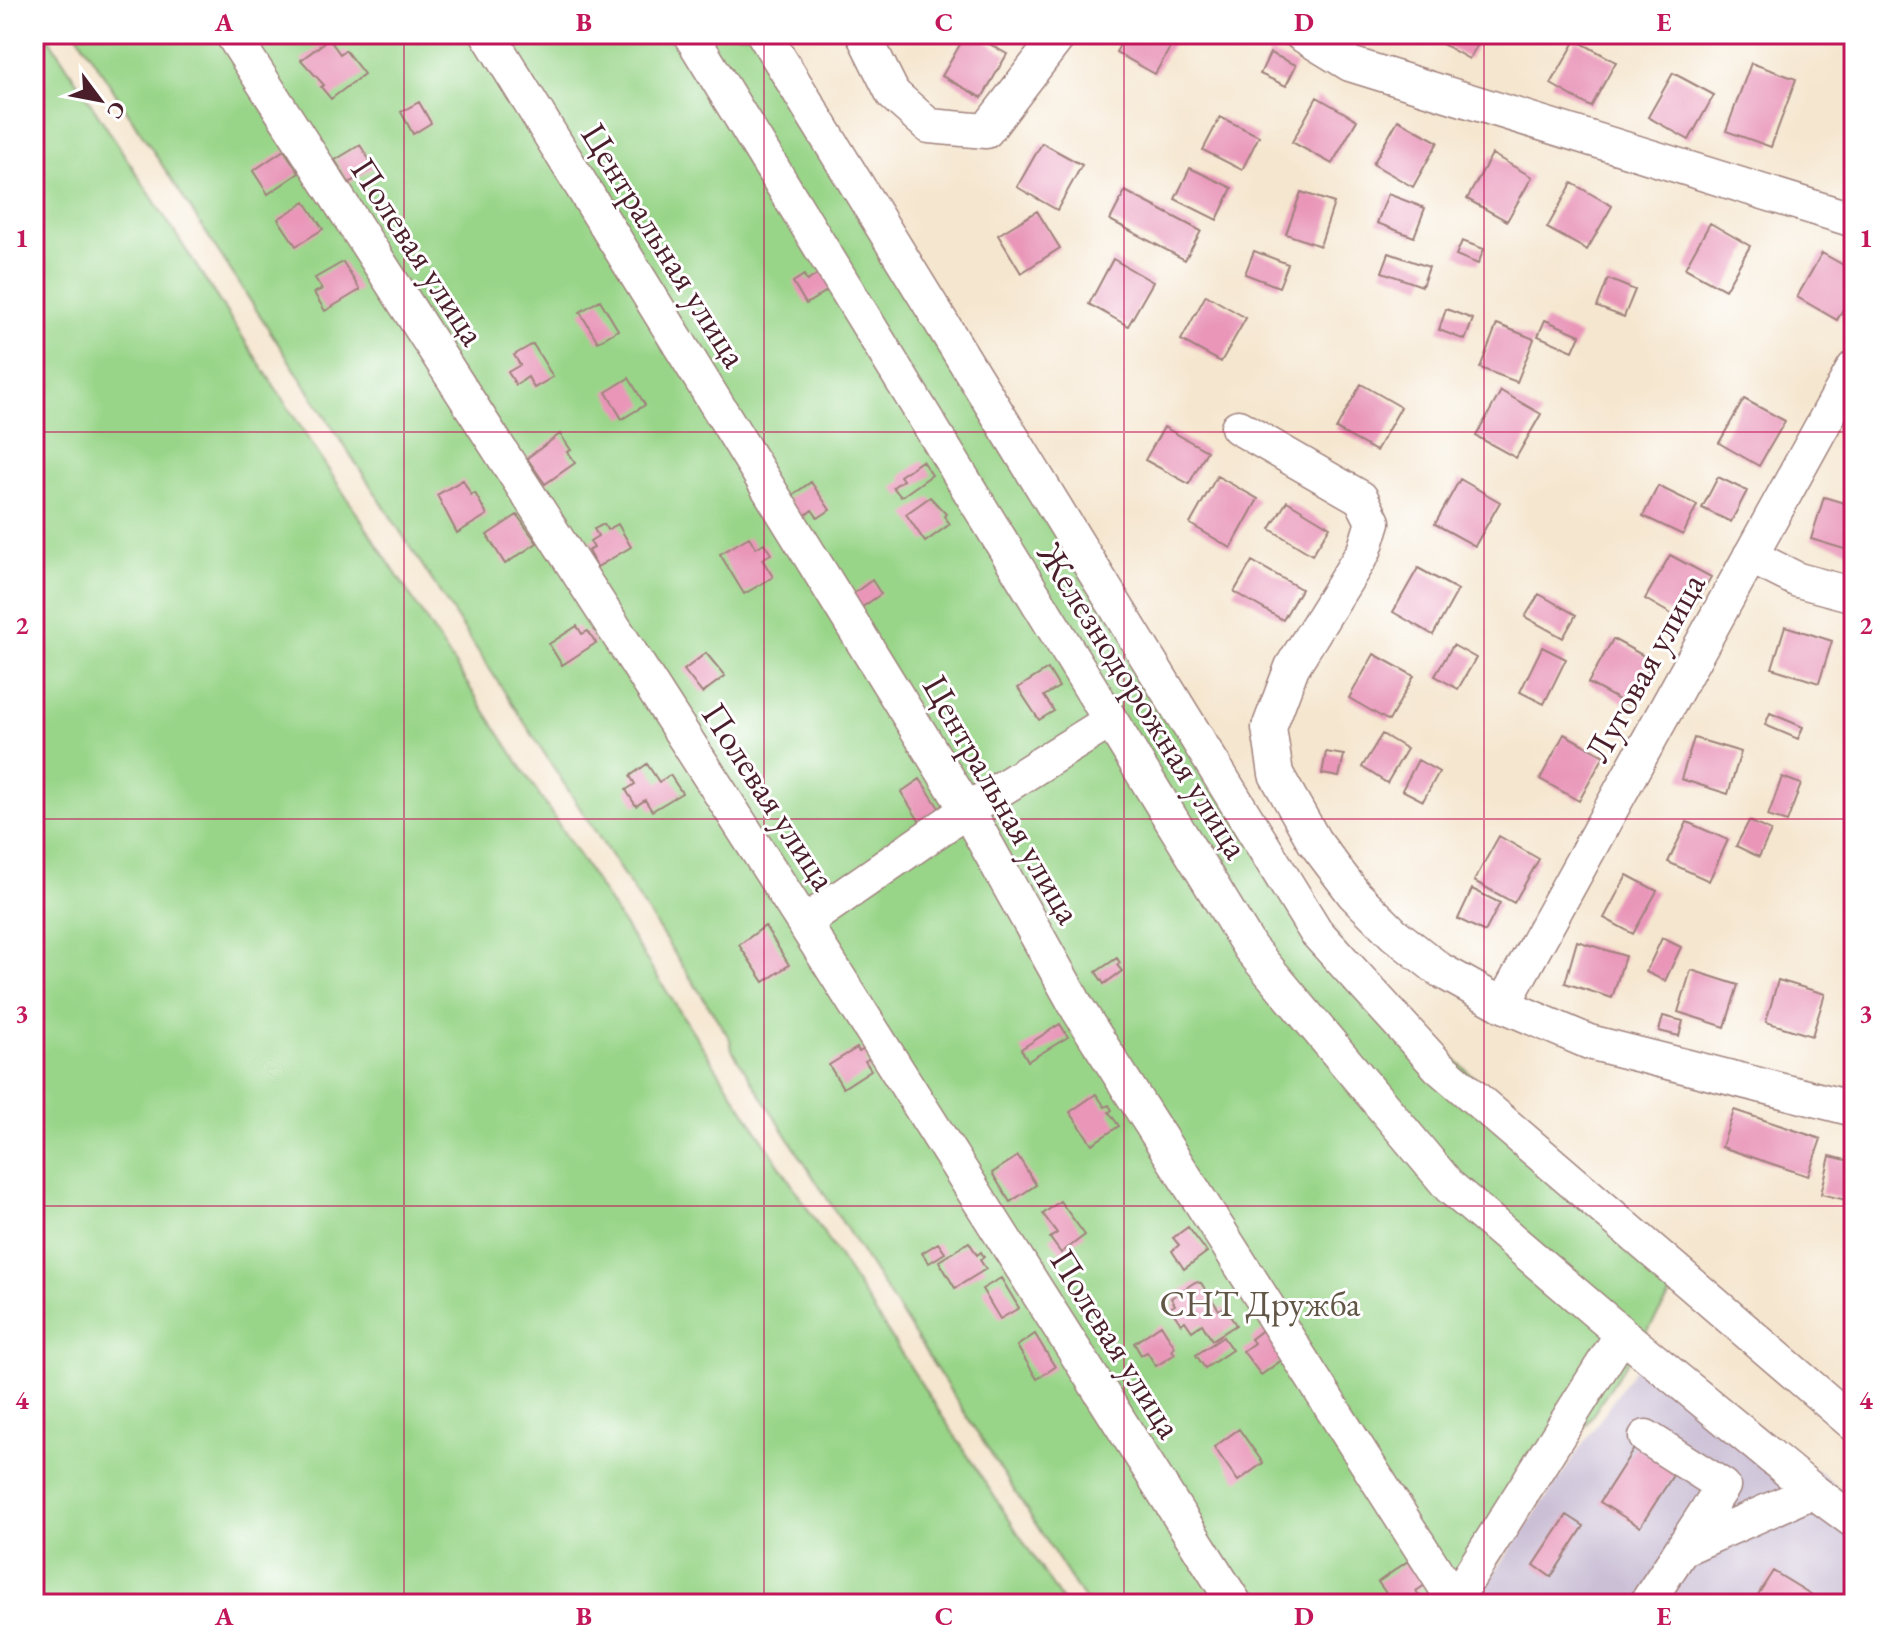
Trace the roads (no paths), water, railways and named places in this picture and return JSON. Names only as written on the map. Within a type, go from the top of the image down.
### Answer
[{"type":"street","name":"Полевая улица","points":[[232,34],[804,923],[1235,1604]]},
{"type":"street","name":"Центральная улица","points":[[488,34],[967,810],[1078,1009],[1453,1602]]},
{"type":"street","name":"Железнодорожная улица","points":[[690,34],[1250,948],[1450,1187],[1622,1334],[1854,1521]]},
{"type":"street","points":[[764,34],[1316,932],[1439,1067],[1854,1424]]},
{"type":"street","points":[[863,34],[893,94],[929,126],[986,131],[1060,34]]},
{"type":"street","points":[[1301,34],[1350,64],[1854,220]]},
{"type":"street","name":"Луговая улица","points":[[1503,1005],[1854,368]]},
{"type":"street","points":[[1238,427],[1361,498],[1373,522],[1364,551],[1292,667],[1269,728],[1276,774],[1314,841],[1354,894],[1394,934],[1440,970],[1503,1005],[1589,1042],[1854,1109]]},
{"type":"street","points":[[1750,556],[1798,580],[1854,595]]},
{"type":"street","points":[[804,923],[967,810],[1110,721]]},
{"type":"street","points":[[1453,1602],[1622,1334]]},
{"type":"street","points":[[1646,1437],[1723,1486],[1646,1604]]},
{"type":"street","points":[[1682,1549],[1813,1491]]},
{"type":"park label","name":"СНТ Дружба","points":[[1260,1303]]}]
